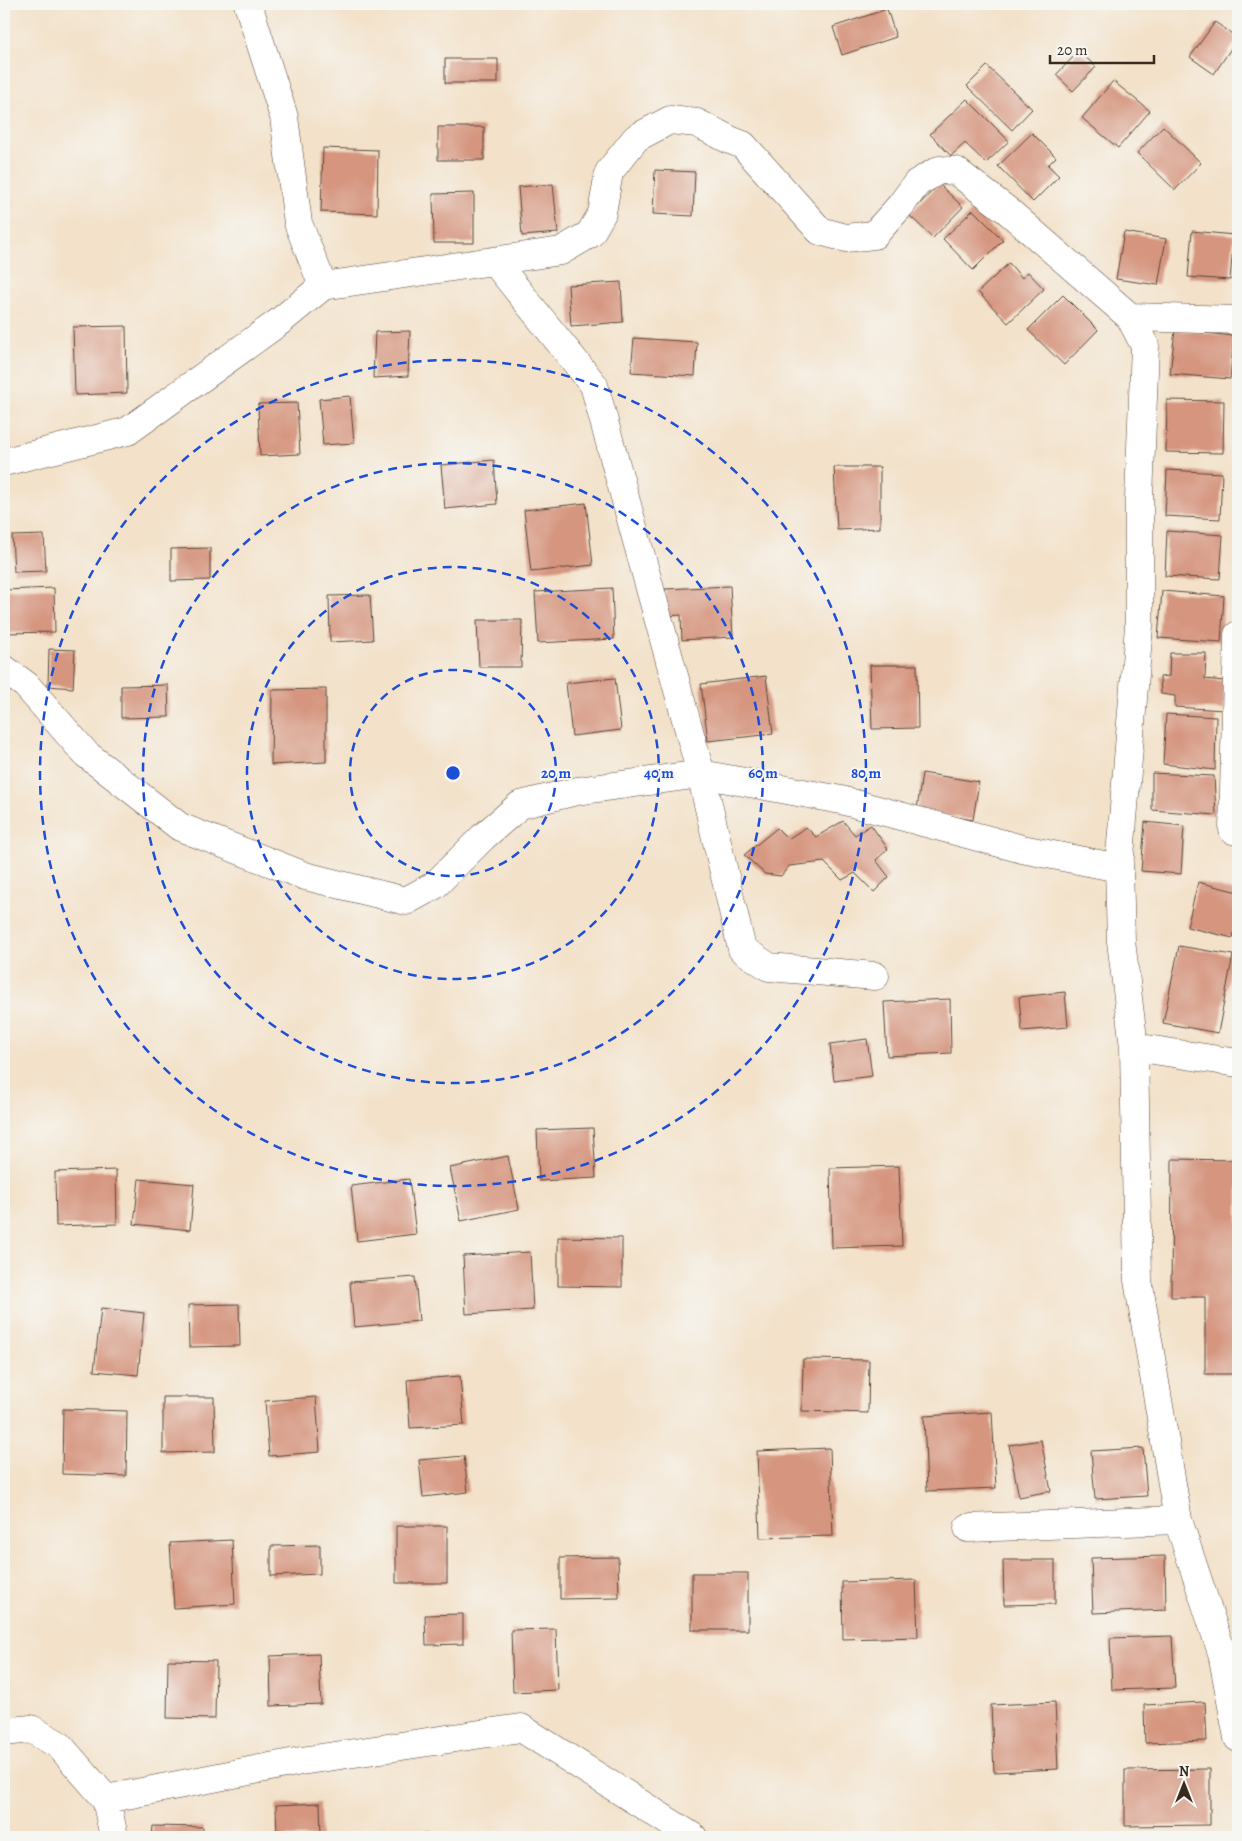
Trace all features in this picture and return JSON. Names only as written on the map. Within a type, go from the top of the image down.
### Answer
[{"type":"street","points":[[248,4],[284,117],[298,223],[323,286]]},
{"type":"street","points":[[4,462],[128,431],[279,322],[323,286],[561,251],[590,234],[602,213],[609,172],[636,138],[670,120],[697,123],[730,140],[743,144],[820,231],[846,238],[874,235],[901,205],[917,183],[939,170],[956,171],[1008,211],[1130,317],[1146,346],[1139,498],[1139,626],[1119,868],[1121,941],[1134,1047],[1138,1280],[1178,1520],[1222,1653],[1238,1738]]},
{"type":"street","points":[[495,262],[594,386],[701,774],[742,949],[769,967],[875,976]]},
{"type":"street","points":[[1130,317],[1238,320]]},
{"type":"street","points":[[1238,635],[1233,830],[1238,831]]},
{"type":"street","points":[[4,669],[26,685],[86,754],[180,827],[305,876],[406,901],[435,885],[483,837],[520,805],[577,791],[701,774],[841,800],[1022,849],[1119,868]]},
{"type":"street","points":[[1134,1047],[1238,1063]]},
{"type":"street","points":[[968,1528],[1178,1520]]},
{"type":"street","points":[[106,1800],[301,1761],[521,1728],[693,1837]]},
{"type":"street","points":[[4,1732],[31,1729],[59,1745],[106,1800],[114,1837]]},
{"type":"building","points":[[887,9],[896,37],[842,55],[833,27]]},
{"type":"building","points":[[1215,22],[1238,38],[1214,74],[1190,57]]},
{"type":"building","points":[[1079,51],[1096,67],[1073,91],[1056,75]]},
{"type":"building","points":[[445,59],[498,59],[498,83],[445,83]]},
{"type":"building","points":[[987,66],[1032,109],[1012,130],[967,86]]},
{"type":"building","points":[[1113,81],[1150,111],[1118,148],[1082,118]]},
{"type":"building","points":[[967,99],[1009,141],[986,163],[965,143],[951,156],[930,134]]},
{"type":"building","points":[[1163,126],[1201,163],[1175,190],[1137,153]]},
{"type":"building","points":[[438,127],[484,127],[484,160],[438,160]]},
{"type":"building","points":[[1032,133],[1056,157],[1048,165],[1059,176],[1033,202],[998,166]]},
{"type":"building","points":[[323,148],[378,150],[377,214],[321,212]]},
{"type":"building","points":[[655,170],[695,172],[693,216],[653,214]]},
{"type":"building","points":[[553,184],[558,233],[522,236],[518,187]]},
{"type":"building","points":[[939,184],[963,207],[933,238],[909,215]]},
{"type":"building","points":[[474,193],[474,243],[434,243],[433,194]]},
{"type":"building","points":[[973,210],[1003,240],[973,270],[943,239]]},
{"type":"building","points":[[1192,231],[1234,235],[1230,280],[1188,277]]},
{"type":"building","points":[[1124,232],[1166,239],[1158,285],[1116,279]]},
{"type":"building","points":[[1009,263],[1022,278],[1028,272],[1044,289],[1008,323],[978,292]]},
{"type":"building","points":[[621,282],[623,322],[571,326],[568,285]]},
{"type":"building","points":[[1063,295],[1098,330],[1064,365],[1028,330]]},
{"type":"building","points":[[126,326],[127,393],[75,395],[73,327]]},
{"type":"building","points":[[1175,330],[1234,336],[1230,379],[1170,374]]},
{"type":"building","points":[[410,331],[408,376],[373,378],[375,332]]},
{"type":"building","points":[[634,338],[697,342],[695,376],[631,372]]},
{"type":"building","points":[[350,396],[354,443],[323,445],[319,399]]},
{"type":"building","points":[[1167,400],[1224,401],[1223,453],[1166,452]]},
{"type":"building","points":[[297,403],[300,454],[260,456],[258,404]]},
{"type":"building","points":[[494,460],[497,504],[445,509],[441,465]]},
{"type":"building","points":[[834,467],[880,467],[880,528],[837,530]]},
{"type":"building","points":[[1167,470],[1222,473],[1220,519],[1165,516]]},
{"type":"building","points":[[586,503],[593,565],[531,572],[524,510]]},
{"type":"building","points":[[1167,531],[1223,535],[1220,579],[1165,576]]},
{"type":"building","points":[[44,535],[46,571],[14,572],[12,536]]},
{"type":"building","points":[[210,548],[210,580],[171,581],[171,549]]},
{"type":"building","points":[[730,586],[733,637],[682,640],[681,615],[666,616],[665,589]]},
{"type":"building","points":[[54,588],[55,632],[4,633],[4,590]]},
{"type":"building","points":[[612,588],[614,639],[538,643],[535,592]]},
{"type":"building","points":[[1162,591],[1224,596],[1221,642],[1158,638]]},
{"type":"building","points":[[370,595],[373,640],[330,642],[329,596]]},
{"type":"building","points":[[477,620],[522,620],[521,667],[479,667]]},
{"type":"building","points":[[49,649],[75,650],[73,688],[48,686]]},
{"type":"building","points":[[1170,653],[1206,653],[1205,679],[1224,681],[1224,710],[1175,707],[1175,696],[1161,694],[1160,677],[1169,676]]},
{"type":"building","points":[[870,665],[917,665],[918,728],[872,729]]},
{"type":"building","points":[[766,676],[773,734],[708,741],[701,684]]},
{"type":"building","points":[[615,678],[621,730],[572,736],[566,683]]},
{"type":"building","points":[[168,685],[169,717],[121,718],[121,686]]},
{"type":"building","points":[[326,689],[326,762],[271,765],[272,690]]},
{"type":"building","points":[[1166,714],[1216,717],[1215,770],[1163,764]]},
{"type":"building","points":[[922,773],[979,782],[973,820],[917,810]]},
{"type":"building","points":[[1152,773],[1214,776],[1216,815],[1152,810]]},
{"type":"building","points":[[843,821],[855,835],[871,825],[888,849],[876,860],[889,877],[874,892],[855,873],[842,880],[824,862],[789,866],[781,876],[765,874],[744,855],[777,828],[788,839],[806,827],[816,837]]},
{"type":"building","points":[[1145,822],[1184,826],[1181,874],[1141,871]]},
{"type":"building","points":[[1198,882],[1238,892],[1238,917],[1233,938],[1187,927]]},
{"type":"building","points":[[1179,946],[1233,955],[1218,1033],[1163,1023]]},
{"type":"building","points":[[1065,992],[1068,1027],[1022,1031],[1019,997]]},
{"type":"building","points":[[950,999],[951,1053],[887,1056],[884,1002]]},
{"type":"building","points":[[867,1039],[872,1076],[834,1081],[830,1044]]},
{"type":"building","points":[[593,1128],[596,1178],[539,1181],[537,1130]]},
{"type":"building","points":[[508,1156],[519,1209],[461,1221],[450,1168]]},
{"type":"building","points":[[1172,1159],[1238,1160],[1238,1374],[1205,1374],[1205,1297],[1171,1297]]},
{"type":"building","points":[[899,1166],[902,1246],[832,1248],[830,1168]]},
{"type":"building","points":[[116,1170],[117,1224],[56,1226],[55,1172]]},
{"type":"building","points":[[139,1179],[194,1184],[190,1230],[134,1224]]},
{"type":"building","points":[[409,1179],[416,1234],[357,1241],[351,1186]]},
{"type":"building","points":[[558,1237],[622,1238],[622,1287],[558,1286]]},
{"type":"building","points":[[530,1252],[533,1310],[466,1314],[463,1256]]},
{"type":"building","points":[[415,1277],[419,1321],[354,1327],[350,1282]]},
{"type":"building","points":[[239,1304],[240,1346],[189,1347],[188,1305]]},
{"type":"building","points":[[101,1308],[144,1313],[138,1375],[94,1371]]},
{"type":"building","points":[[803,1359],[869,1360],[868,1413],[802,1411]]},
{"type":"building","points":[[460,1376],[464,1425],[410,1428],[407,1380]]},
{"type":"building","points":[[163,1397],[214,1397],[215,1452],[163,1453]]},
{"type":"building","points":[[316,1397],[320,1452],[269,1456],[265,1401]]},
{"type":"building","points":[[63,1409],[127,1411],[126,1476],[62,1474]]},
{"type":"building","points":[[992,1412],[996,1488],[927,1491],[924,1416]]},
{"type":"building","points":[[1041,1440],[1051,1491],[1019,1497],[1009,1445]]},
{"type":"building","points":[[830,1448],[833,1536],[760,1538],[757,1451]]},
{"type":"building","points":[[1143,1448],[1147,1496],[1095,1499],[1091,1451]]},
{"type":"building","points":[[464,1456],[468,1492],[423,1497],[419,1460]]},
{"type":"building","points":[[396,1526],[447,1526],[447,1583],[396,1583]]},
{"type":"building","points":[[232,1540],[235,1604],[174,1608],[170,1543]]},
{"type":"building","points":[[320,1545],[320,1574],[271,1576],[271,1546]]},
{"type":"building","points":[[1165,1556],[1166,1610],[1093,1613],[1091,1558]]},
{"type":"building","points":[[618,1557],[619,1598],[560,1599],[560,1558]]},
{"type":"building","points":[[1003,1560],[1055,1560],[1055,1604],[1004,1605]]},
{"type":"building","points":[[692,1573],[748,1573],[748,1630],[692,1630]]},
{"type":"building","points":[[916,1580],[918,1637],[843,1639],[842,1582]]},
{"type":"building","points":[[463,1614],[463,1644],[426,1645],[425,1615]]},
{"type":"building","points":[[556,1629],[558,1690],[513,1692],[511,1630]]},
{"type":"building","points":[[1172,1636],[1175,1688],[1112,1690],[1110,1638]]},
{"type":"building","points":[[319,1654],[321,1704],[271,1706],[270,1656]]},
{"type":"building","points":[[168,1660],[216,1661],[215,1719],[167,1718]]},
{"type":"building","points":[[1055,1702],[1058,1769],[994,1772],[991,1705]]},
{"type":"building","points":[[1205,1702],[1207,1741],[1145,1743],[1144,1705]]},
{"type":"building","points":[[1210,1769],[1210,1825],[1125,1826],[1125,1770]]},
{"type":"building","points":[[320,1803],[321,1837],[277,1837],[276,1805]]},
{"type":"building","points":[[153,1826],[203,1827],[203,1837],[152,1837]]},
{"type":"building","points":[[384,1834],[428,1834],[428,1837],[384,1837]]}]
